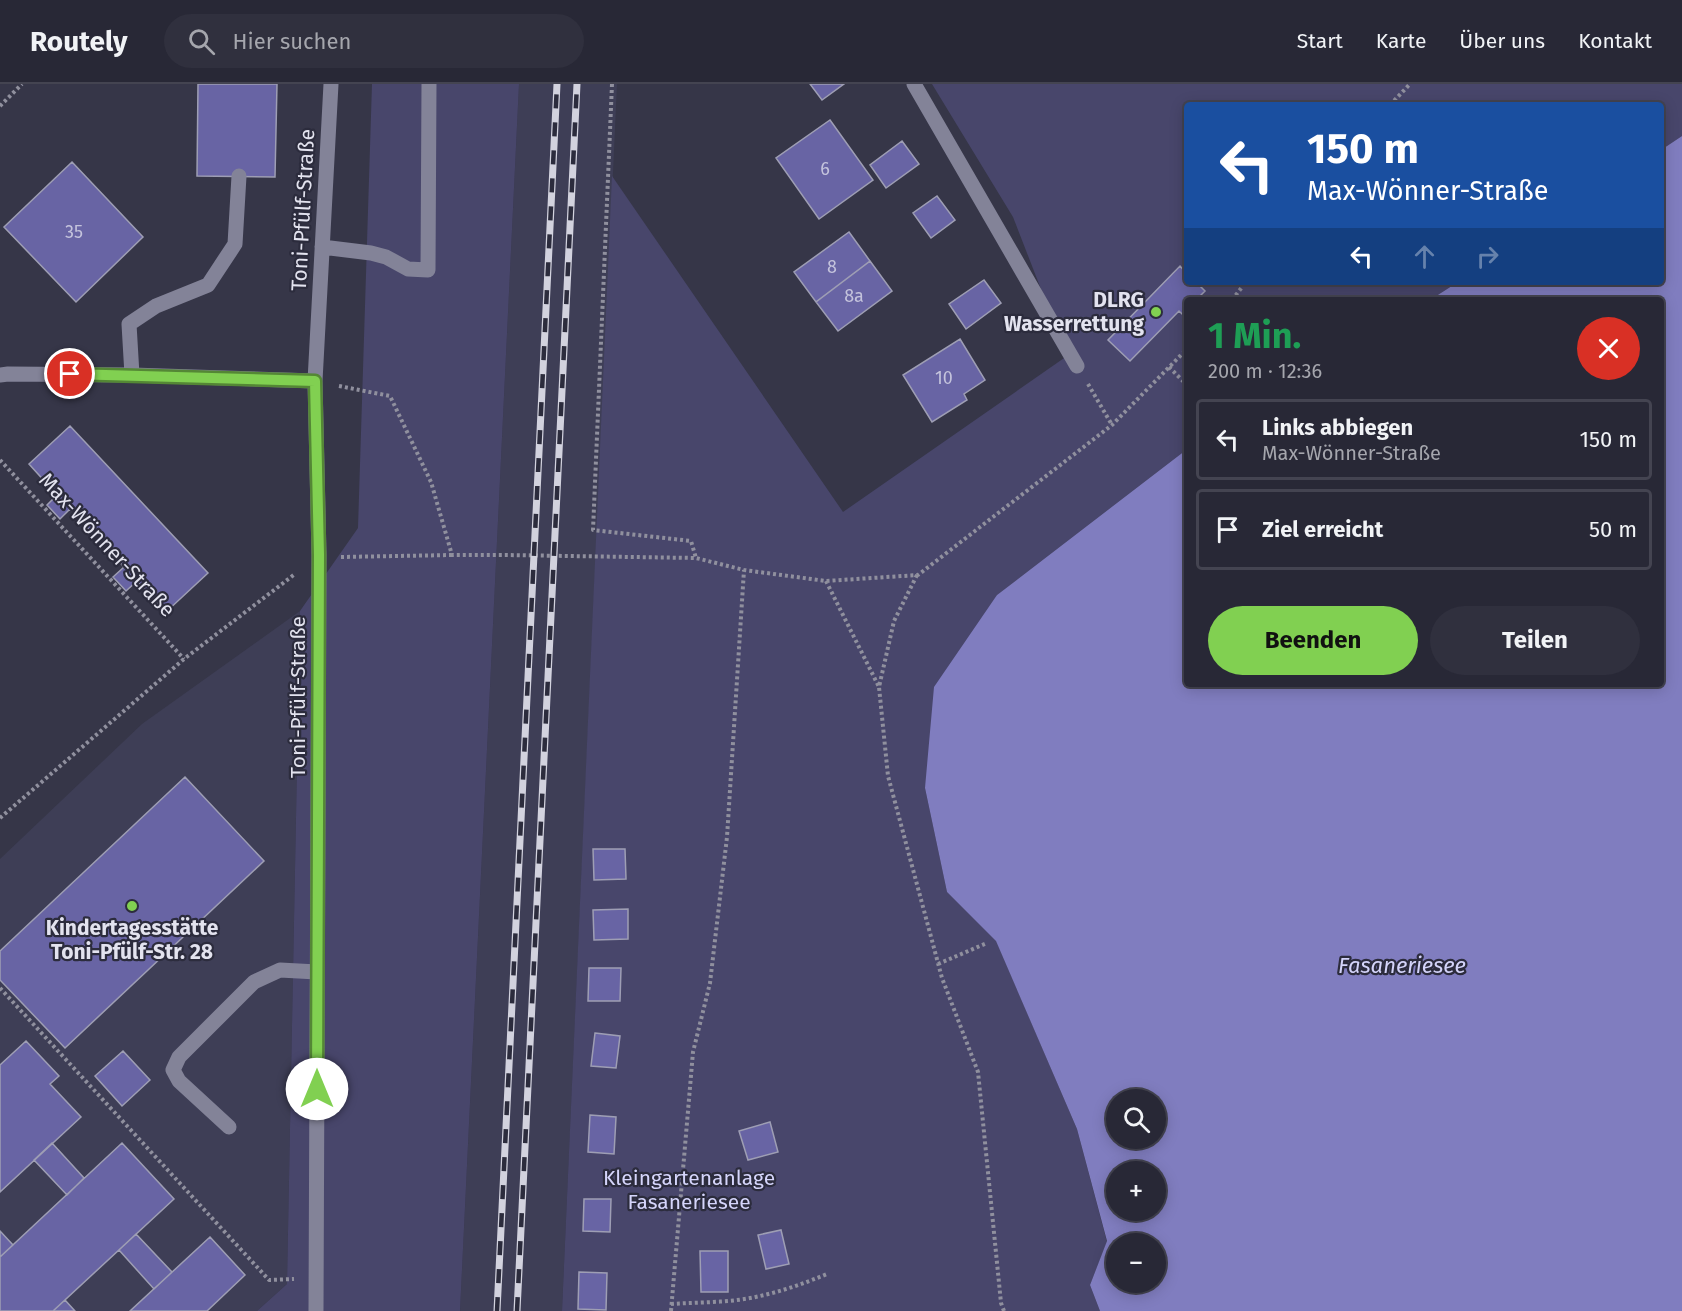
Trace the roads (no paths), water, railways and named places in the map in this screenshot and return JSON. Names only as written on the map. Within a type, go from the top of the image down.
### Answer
[{"type":"street","name":"Toni-Pfülf-Straße","points":[[316,1311],[319,555],[315,381],[331,84]]},
{"type":"street","points":[[322,247],[371,253],[386,257],[408,269],[428,270],[429,84]]},
{"type":"street","points":[[914,84],[1077,366]]},
{"type":"street","points":[[132,375],[129,324],[156,306],[208,285],[236,244],[239,176]]},
{"type":"street","points":[[0,375],[132,375],[315,381]]},
{"type":"street","points":[[229,1127],[179,1082],[173,1070],[180,1057],[254,982],[280,970],[317,972]]},
{"type":"water","name":"Fasaneriesee","points":[[1682,136],[1682,1311],[1100,1311],[1090,1285],[1106,1244],[1106,1293],[1166,1293],[1166,1233],[1106,1233],[1106,1237],[1077,1129],[996,941],[947,892],[925,788],[934,687],[997,595],[1184,452],[1184,687],[1664,687],[1664,297],[1435,297],[1453,285],[1664,285],[1664,148]]},
{"type":"railway","points":[[497,1311],[557,84]]},
{"type":"railway","points":[[517,1311],[577,84]]},
{"type":"place","name":"DLRG Wasserrettung","points":[[1156,312]]},
{"type":"place","name":"Kindertagesstätte Toni-Pfülf-Str. 28","points":[[132,906]]},
{"type":"park label","name":"Kleingartenanlage Fasaneriesee","points":[[689,1190]]}]
